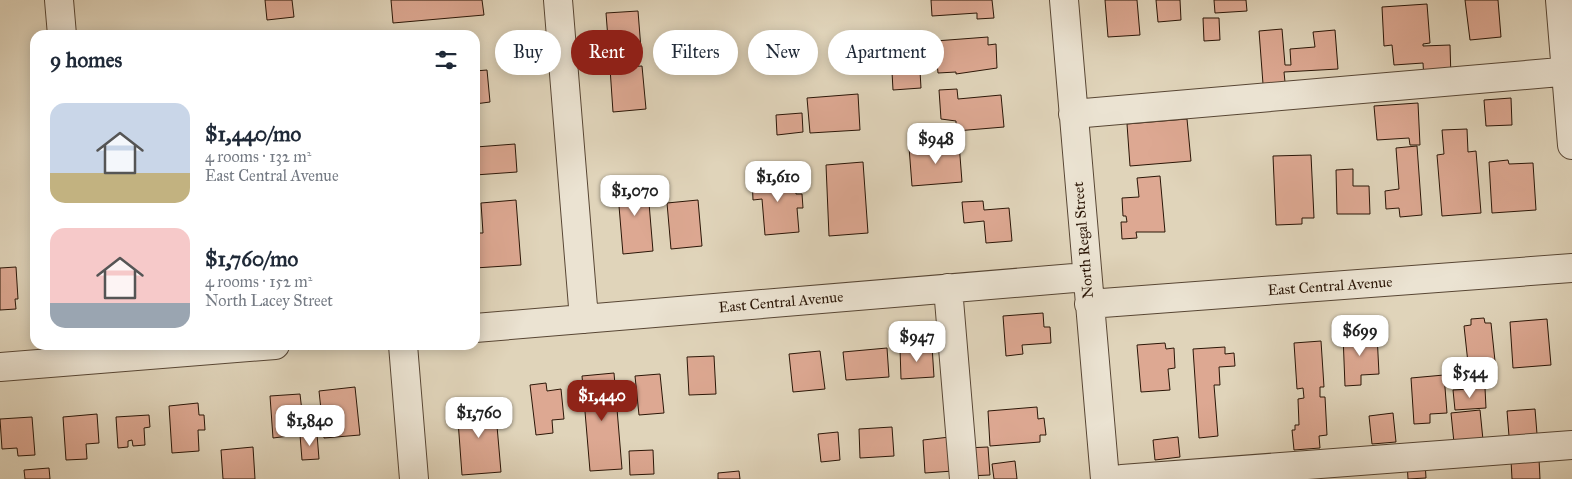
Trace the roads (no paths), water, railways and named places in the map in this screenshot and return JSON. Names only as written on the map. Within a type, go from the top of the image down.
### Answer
[{"type":"street","points":[[59,0],[62,30]]},
{"type":"street","points":[[558,0],[584,319]]},
{"type":"street","name":"North Regal Street","points":[[1064,0],[1086,277],[1105,479]]},
{"type":"street","points":[[1560,0],[1569,71],[1572,145]]},
{"type":"street","points":[[1073,114],[1569,71]]},
{"type":"street","name":"East Central Avenue","points":[[1089,304],[1572,268]]},
{"type":"street","name":"East Central Avenue","points":[[480,328],[1086,277]]},
{"type":"street","points":[[948,288],[964,479]]},
{"type":"street","points":[[0,367],[90,352],[143,350]]},
{"type":"street","points":[[403,350],[414,479]]},
{"type":"street","points":[[1122,479],[1572,445]]}]
